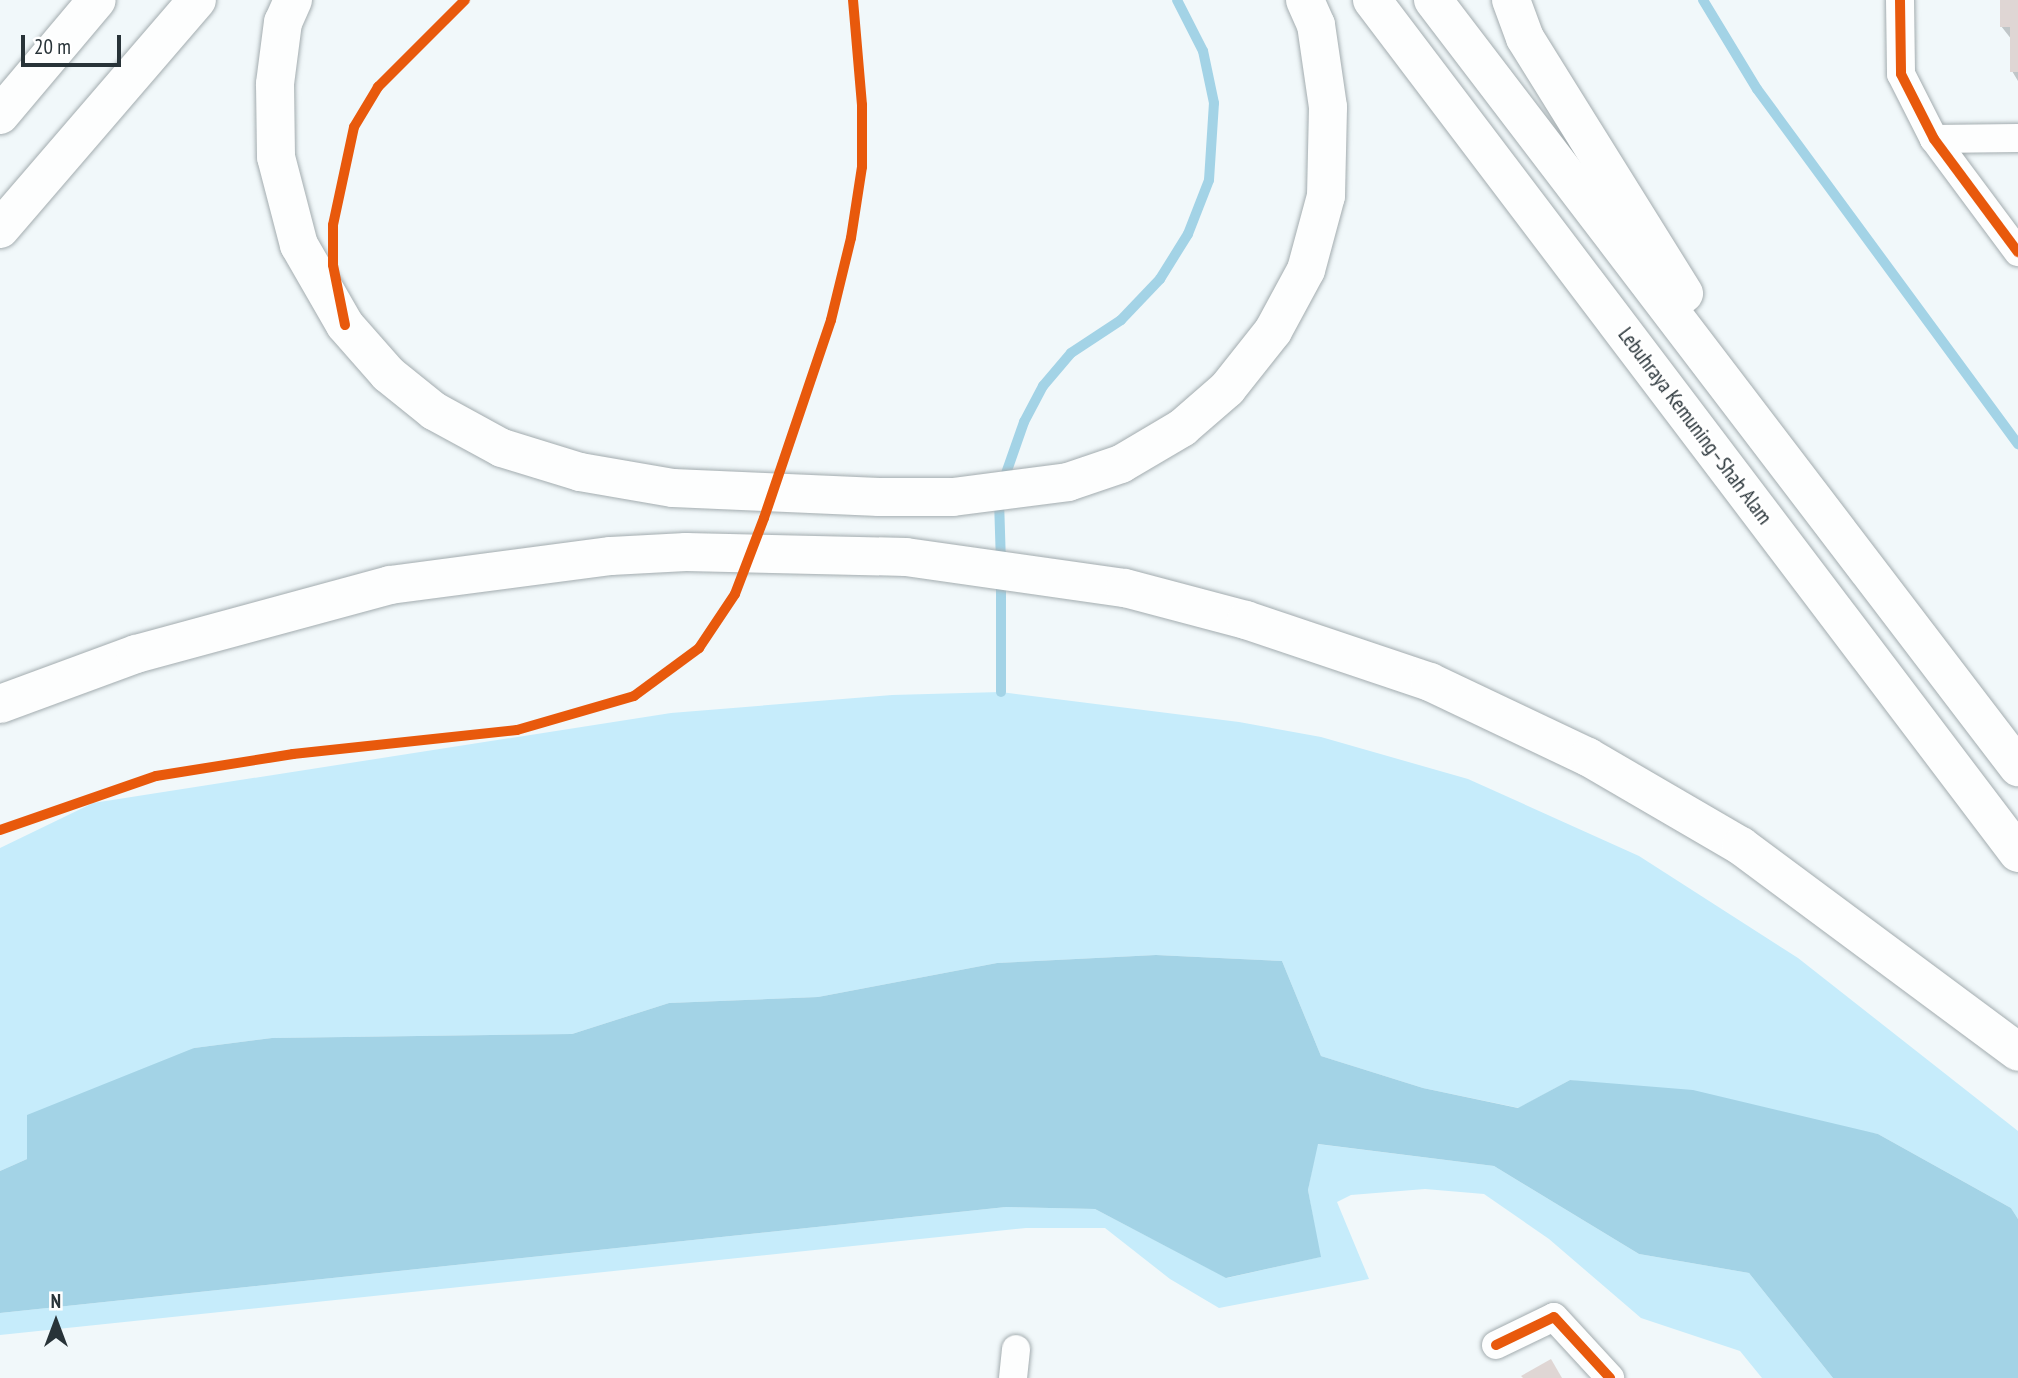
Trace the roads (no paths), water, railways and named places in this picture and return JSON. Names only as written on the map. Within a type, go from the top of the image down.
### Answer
[{"type":"highway","points":[[0,115],[97,0]]},
{"type":"highway","points":[[0,229],[197,0]]},
{"type":"highway","points":[[293,0],[283,22],[275,84],[276,157],[299,245],[345,325],[388,374],[434,411],[502,448],[580,472],[673,488],[953,497],[1068,482],[1121,464],[1182,428],[1227,389],[1273,331],[1306,270],[1326,196],[1328,107],[1316,25],[1305,0]]},
{"type":"highway","name":"Lebuhraya Kemuning–Shah Alam","points":[[1372,0],[2018,853]]},
{"type":"highway","points":[[1433,0],[1792,466],[2018,766]]},
{"type":"highway","points":[[1511,0],[1525,38],[1792,466]]},
{"type":"highway","points":[[0,704],[136,654],[390,585],[611,556],[686,552],[906,557],[1125,588],[1246,620],[1430,682],[1588,758],[1741,846],[2018,1052]]},
{"type":"street","points":[[1900,0],[1901,74],[1934,139],[2018,252]]},
{"type":"street","points":[[1934,139],[2018,138]]},
{"type":"street","points":[[1496,1345],[1554,1317],[1610,1378]]},
{"type":"street","points":[[1013,1378],[1016,1349]]},
{"type":"waterway","points":[[1003,482],[1024,422],[1043,386],[1071,353],[1121,320],[1160,279],[1188,234],[1209,180],[1214,103],[1203,51],[1177,0]]},
{"type":"waterway","points":[[1703,0],[1757,89],[2018,444]]},
{"type":"waterway","points":[[999,500],[1001,562]]},
{"type":"waterway","points":[[1001,577],[1001,692]]}]
